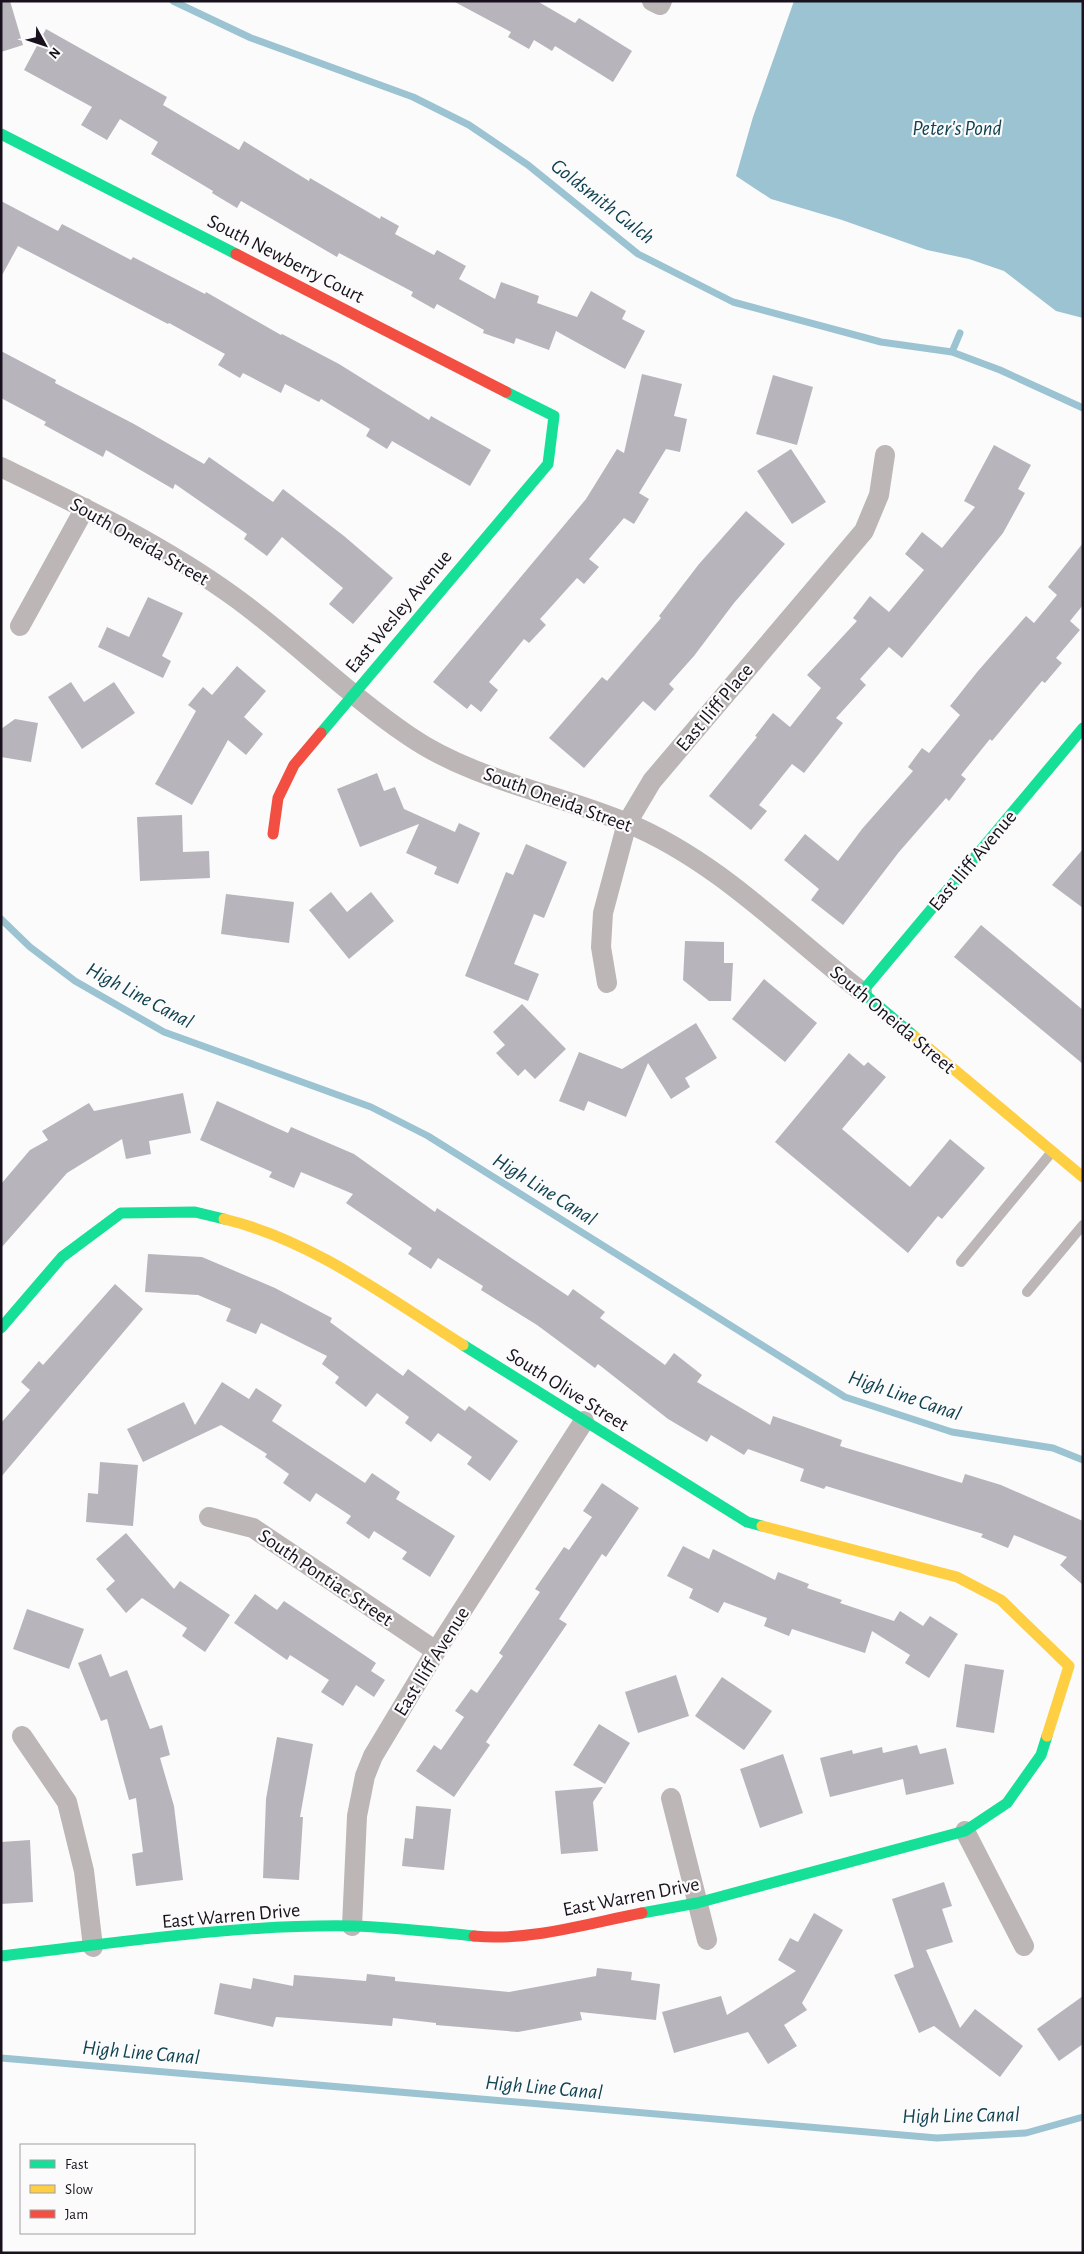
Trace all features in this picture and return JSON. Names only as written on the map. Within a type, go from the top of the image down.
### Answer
[{"type":"street","name":"South Newberry Court","points":[[1,134],[554,416]]},
{"type":"street","name":"East Wesley Avenue","points":[[273,834],[278,798],[294,765],[548,464],[554,416]]},
{"type":"street","name":"East Iliff Place","points":[[608,983],[601,947],[603,913],[627,822],[652,781],[864,531],[879,495],[885,455]]},
{"type":"street","name":"South Oneida Street","points":[[1,467],[171,554],[234,597],[410,737],[457,763],[627,822],[672,844],[714,871],[1083,1177]]},
{"type":"street","points":[[20,626],[84,508]]},
{"type":"street","name":"East Iliff Avenue","points":[[862,992],[1083,728]]},
{"type":"street","name":"South Olive Street","points":[[1,1328],[62,1257],[121,1213],[196,1212],[250,1225],[298,1246],[336,1266],[747,1522],[957,1577],[1000,1600]]},
{"type":"street","name":"East Iliff Avenue","points":[[352,1926],[357,1816],[365,1776],[384,1736],[436,1651],[584,1421]]},
{"type":"street","name":"South Pontiac Street","points":[[209,1517],[253,1528],[436,1651]]},
{"type":"street","name":"East Warren Drive","points":[[1,1956],[247,1929],[352,1926],[399,1928],[467,1936],[516,1936],[697,1903],[965,1831],[1007,1803],[1041,1755],[1069,1666],[1000,1600]]},
{"type":"street","points":[[22,1736],[66,1802],[84,1871],[93,1946]]},
{"type":"street","points":[[671,1798],[706,1940]]},
{"type":"street","points":[[965,1831],[1024,1946]]},
{"type":"lane","points":[[961,1262],[1052,1152]]},
{"type":"lane","points":[[1027,1292],[1083,1225]]},
{"type":"water","name":"Peter's Pond","points":[[794,1],[1083,1],[1083,318],[1056,311],[1004,271],[969,259],[927,250],[842,220],[771,199],[736,176],[753,117]]},
{"type":"building","points":[[1,1],[10,1],[23,45],[1,52]]},
{"type":"building","points":[[453,1],[537,1],[575,23],[579,18],[632,51],[613,82],[555,46],[552,51],[534,40],[529,49],[508,37],[511,32]]},
{"type":"building","points":[[46,29],[167,97],[163,105],[239,150],[244,141],[309,181],[310,178],[380,219],[381,216],[399,226],[395,234],[434,255],[437,250],[466,266],[459,279],[495,299],[501,282],[539,296],[537,303],[577,317],[591,291],[626,311],[622,319],[645,331],[625,369],[556,331],[549,350],[516,338],[514,344],[483,333],[484,330],[437,304],[434,309],[411,296],[413,292],[339,253],[337,257],[241,201],[237,208],[212,193],[213,191],[151,154],[158,142],[120,119],[107,140],[81,125],[92,107],[24,70]]},
{"type":"building","points":[[1,201],[58,231],[62,224],[131,260],[133,257],[205,294],[206,292],[281,335],[339,364],[429,420],[431,416],[491,450],[470,486],[392,441],[387,449],[366,436],[370,429],[321,399],[319,402],[285,384],[281,393],[243,373],[240,378],[218,365],[225,354],[169,323],[18,246],[1,277]]},
{"type":"building","points":[[1,351],[56,380],[55,383],[134,424],[204,464],[209,457],[273,502],[283,489],[344,536],[393,578],[353,624],[329,604],[343,588],[282,537],[267,556],[244,539],[247,534],[175,484],[173,489],[106,450],[103,457],[44,425],[46,422],[1,398]]},
{"type":"building","points":[[642,374],[682,384],[674,416],[687,419],[680,452],[666,449],[639,493],[649,499],[634,524],[624,518],[589,559],[599,567],[584,584],[577,578],[540,619],[546,625],[529,643],[524,639],[489,682],[498,690],[481,712],[471,704],[467,709],[433,682],[586,499],[617,449],[624,453]]},
{"type":"building","points":[[773,375],[813,387],[797,445],[756,434]]},
{"type":"building","points":[[994,445],[1031,465],[1018,489],[1025,493],[1003,533],[902,658],[889,647],[860,679],[866,685],[836,718],[843,723],[804,773],[792,764],[759,805],[767,811],[751,830],[709,796],[757,737],[755,736],[773,713],[790,727],[821,688],[807,675],[857,621],[853,618],[870,596],[889,612],[924,570],[905,554],[922,532],[942,548],[975,507],[964,501]]},
{"type":"building","points":[[791,449],[826,502],[792,524],[757,471]]},
{"type":"building","points":[[746,511],[785,544],[734,603],[694,656],[669,684],[674,689],[655,711],[643,701],[584,768],[549,738],[602,677],[607,681],[661,618],[659,616],[699,564]]},
{"type":"building","points":[[1083,543],[1083,605],[1070,621],[1080,630],[1056,658],[1062,663],[1045,683],[1042,681],[992,741],[990,739],[961,775],[966,779],[949,801],[946,798],[899,852],[843,925],[811,900],[819,889],[784,860],[805,834],[838,861],[862,829],[913,771],[908,767],[922,748],[929,753],[960,715],[950,706],[978,671],[1026,616],[1034,623],[1057,595],[1048,587]]},
{"type":"building","points":[[148,597],[183,613],[162,656],[171,661],[163,678],[98,647],[107,627],[129,637]]},
{"type":"building","points":[[237,666],[266,691],[244,717],[263,734],[246,755],[228,740],[192,805],[155,784],[196,711],[188,705],[203,687],[212,695]]},
{"type":"building","points":[[71,682],[84,702],[114,682],[135,713],[82,749],[48,697]]},
{"type":"building","points":[[15,719],[38,723],[31,762],[1,757],[1,729]]},
{"type":"building","points":[[377,773],[384,791],[395,787],[404,809],[455,832],[459,823],[480,833],[458,884],[434,874],[437,867],[406,853],[419,824],[360,847],[337,789]]},
{"type":"building","points":[[182,815],[183,852],[209,851],[210,878],[140,881],[137,817]]},
{"type":"building","points":[[526,844],[567,862],[544,918],[534,914],[514,964],[539,974],[528,1001],[465,976],[506,872],[513,875]]},
{"type":"building","points":[[1083,849],[1083,908],[1052,885]]},
{"type":"building","points":[[331,892],[347,912],[371,892],[394,921],[349,959],[309,910]]},
{"type":"building","points":[[226,894],[294,902],[289,943],[221,934]]},
{"type":"building","points":[[981,925],[1083,1010],[1083,1064],[954,957]]},
{"type":"building","points":[[685,941],[724,942],[724,963],[733,963],[731,1001],[709,1001],[683,980]]},
{"type":"building","points":[[764,979],[817,1023],[785,1062],[732,1019]]},
{"type":"building","points":[[522,1004],[566,1049],[535,1079],[525,1069],[518,1076],[496,1053],[505,1045],[493,1032]]},
{"type":"building","points":[[696,1023],[717,1058],[685,1078],[690,1087],[671,1099],[648,1063],[626,1117],[588,1101],[584,1111],[559,1101],[579,1052],[622,1069]]},
{"type":"building","points":[[849,1053],[864,1066],[868,1062],[886,1077],[842,1129],[910,1187],[950,1139],[985,1168],[942,1219],[938,1216],[908,1253],[775,1142]]},
{"type":"building","points":[[183,1093],[191,1133],[149,1141],[151,1154],[126,1159],[122,1139],[67,1173],[1,1248],[1,1184],[30,1150],[48,1140],[42,1131],[89,1103],[94,1111]]},
{"type":"building","points":[[217,1101],[288,1133],[291,1127],[354,1154],[435,1212],[437,1208],[568,1296],[573,1289],[605,1312],[600,1318],[665,1365],[674,1353],[702,1375],[697,1382],[770,1425],[773,1416],[842,1440],[840,1446],[962,1483],[965,1474],[1001,1485],[1083,1521],[1083,1585],[1060,1565],[1067,1557],[1014,1535],[1008,1548],[981,1537],[983,1534],[826,1486],[824,1489],[800,1481],[804,1469],[748,1449],[744,1455],[711,1435],[707,1442],[668,1419],[598,1364],[595,1368],[537,1325],[481,1290],[483,1286],[438,1258],[431,1269],[408,1254],[412,1248],[346,1203],[353,1194],[301,1172],[294,1188],[269,1177],[272,1172],[200,1140]]},
{"type":"building","points":[[148,1254],[202,1257],[275,1288],[332,1318],[330,1322],[403,1376],[408,1369],[465,1411],[469,1406],[518,1441],[490,1481],[467,1464],[472,1457],[438,1433],[431,1442],[405,1423],[409,1417],[377,1393],[366,1407],[335,1383],[339,1377],[322,1364],[327,1356],[261,1323],[256,1334],[226,1321],[231,1309],[198,1295],[145,1292]]},
{"type":"building","points":[[115,1284],[143,1309],[1,1477],[1,1423],[30,1390],[21,1382],[39,1361],[43,1365]]},
{"type":"building","points":[[222,1382],[249,1399],[256,1388],[282,1405],[272,1421],[365,1483],[372,1473],[400,1492],[396,1499],[455,1536],[430,1577],[402,1559],[407,1552],[374,1531],[369,1539],[346,1523],[351,1516],[316,1493],[310,1502],[283,1483],[289,1474],[265,1457],[267,1454],[221,1425],[143,1462],[127,1429],[184,1402],[195,1425]]},
{"type":"building","points":[[100,1462],[138,1465],[133,1526],[86,1522],[88,1493],[98,1494]]},
{"type":"building","points":[[602,1483],[639,1508],[606,1557],[602,1554],[559,1619],[567,1624],[486,1742],[490,1745],[454,1797],[416,1771],[434,1745],[441,1750],[464,1717],[455,1711],[471,1689],[477,1693],[503,1656],[499,1653],[540,1592],[535,1589],[564,1547],[569,1550],[592,1517],[583,1511]]},
{"type":"building","points":[[126,1533],[174,1589],[180,1581],[230,1615],[205,1652],[182,1636],[187,1628],[142,1598],[126,1613],[106,1589],[115,1581],[96,1559]]},
{"type":"building","points":[[683,1546],[709,1559],[713,1549],[775,1580],[778,1572],[809,1584],[807,1588],[842,1600],[840,1603],[894,1621],[900,1611],[923,1626],[930,1616],[958,1634],[929,1678],[905,1663],[910,1655],[872,1631],[865,1653],[792,1629],[789,1636],[764,1626],[767,1618],[724,1602],[718,1613],[689,1598],[693,1589],[667,1576]]},
{"type":"building","points":[[255,1594],[277,1610],[284,1601],[376,1663],[371,1671],[385,1680],[374,1697],[356,1685],[343,1706],[321,1692],[329,1680],[290,1655],[287,1660],[234,1623]]},
{"type":"building","points":[[27,1609],[84,1629],[69,1669],[13,1649]]},
{"type":"building","points":[[101,1654],[110,1677],[127,1670],[150,1729],[162,1725],[170,1755],[160,1758],[174,1806],[183,1880],[136,1886],[132,1854],[143,1852],[136,1798],[129,1800],[107,1719],[101,1721],[78,1663]]},
{"type":"building","points":[[965,1664],[1004,1670],[994,1733],[956,1727]]},
{"type":"building","points":[[676,1675],[689,1716],[638,1733],[625,1692]]},
{"type":"building","points":[[722,1677],[772,1711],[744,1750],[695,1716]]},
{"type":"building","points":[[599,1724],[630,1743],[605,1784],[573,1765]]},
{"type":"building","points":[[277,1737],[313,1744],[300,1817],[303,1817],[299,1880],[263,1878],[266,1799]]},
{"type":"building","points":[[917,1745],[920,1754],[946,1748],[954,1784],[906,1795],[903,1779],[830,1797],[820,1758],[852,1750],[853,1754],[882,1747],[883,1753]]},
{"type":"building","points":[[783,1754],[803,1813],[760,1828],[740,1769]]},
{"type":"building","points":[[603,1787],[593,1802],[598,1851],[561,1854],[555,1791]]},
{"type":"building","points":[[416,1806],[451,1809],[444,1870],[402,1866],[405,1838],[413,1839]]},
{"type":"building","points":[[30,1840],[33,1902],[1,1904],[1,1842]]},
{"type":"building","points":[[944,1882],[952,1906],[942,1909],[953,1942],[926,1950],[960,2028],[975,2009],[1023,2046],[1000,2077],[934,2026],[919,2033],[894,1975],[914,1967],[892,1899]]},
{"type":"building","points":[[814,1913],[843,1930],[802,2003],[807,2010],[784,2025],[797,2046],[768,2064],[748,2032],[674,2053],[662,2012],[721,1996],[727,2015],[796,1971],[778,1960],[790,1938],[798,1942]]},
{"type":"building","points":[[597,1968],[632,1972],[631,1980],[660,1984],[656,2020],[580,2012],[582,2020],[518,2032],[436,2025],[436,2023],[393,2018],[392,2026],[276,2017],[273,2027],[214,2014],[220,1983],[251,1989],[253,1978],[293,1986],[294,1975],[366,1981],[367,1974],[395,1977],[395,1981],[509,1992],[596,1976]]},
{"type":"building","points":[[1083,1996],[1083,2044],[1059,2061],[1037,2029]]},
{"type":"waterway","name":"Goldsmith Gulch","points":[[173,1],[251,38],[413,97],[469,125],[528,165],[638,254],[733,302],[881,342],[952,352],[1000,370],[1083,408]]},
{"type":"waterway","points":[[952,352],[960,333]]},
{"type":"waterway","name":"High Line Canal","points":[[1,919],[30,947],[75,981],[164,1032],[371,1107],[428,1136],[845,1397],[952,1432],[1053,1448],[1083,1460]]},
{"type":"waterway","name":"High Line Canal","points":[[1,2058],[937,2138],[1026,2133],[1083,2117]]},
{"type":"traffic: fast","points":[[1,134],[236,254]]},
{"type":"traffic: fast","points":[[321,733],[548,464],[554,416],[506,392]]},
{"type":"traffic: fast","points":[[914,1036],[862,992],[1083,728]]},
{"type":"traffic: fast","points":[[1,1328],[62,1257],[121,1213],[195,1212],[224,1219]]},
{"type":"traffic: fast","points":[[463,1345],[747,1522],[762,1526]]},
{"type":"traffic: fast","points":[[642,1913],[697,1903],[965,1831],[1007,1803],[1041,1755],[1047,1736]]},
{"type":"traffic: fast","points":[[1,1956],[177,1935],[309,1926],[353,1926],[474,1936]]},
{"type":"traffic: slow","points":[[914,1036],[1083,1177]]},
{"type":"traffic: slow","points":[[224,1219],[288,1241],[319,1256],[378,1290],[463,1345]]},
{"type":"traffic: slow","points":[[762,1526],[957,1577],[1001,1600],[1069,1666],[1047,1736]]},
{"type":"traffic: jam","points":[[236,254],[506,392]]},
{"type":"traffic: jam","points":[[273,834],[278,798],[294,765],[321,733]]},
{"type":"traffic: jam","points":[[474,1936],[494,1937],[536,1934],[642,1913]]}]
